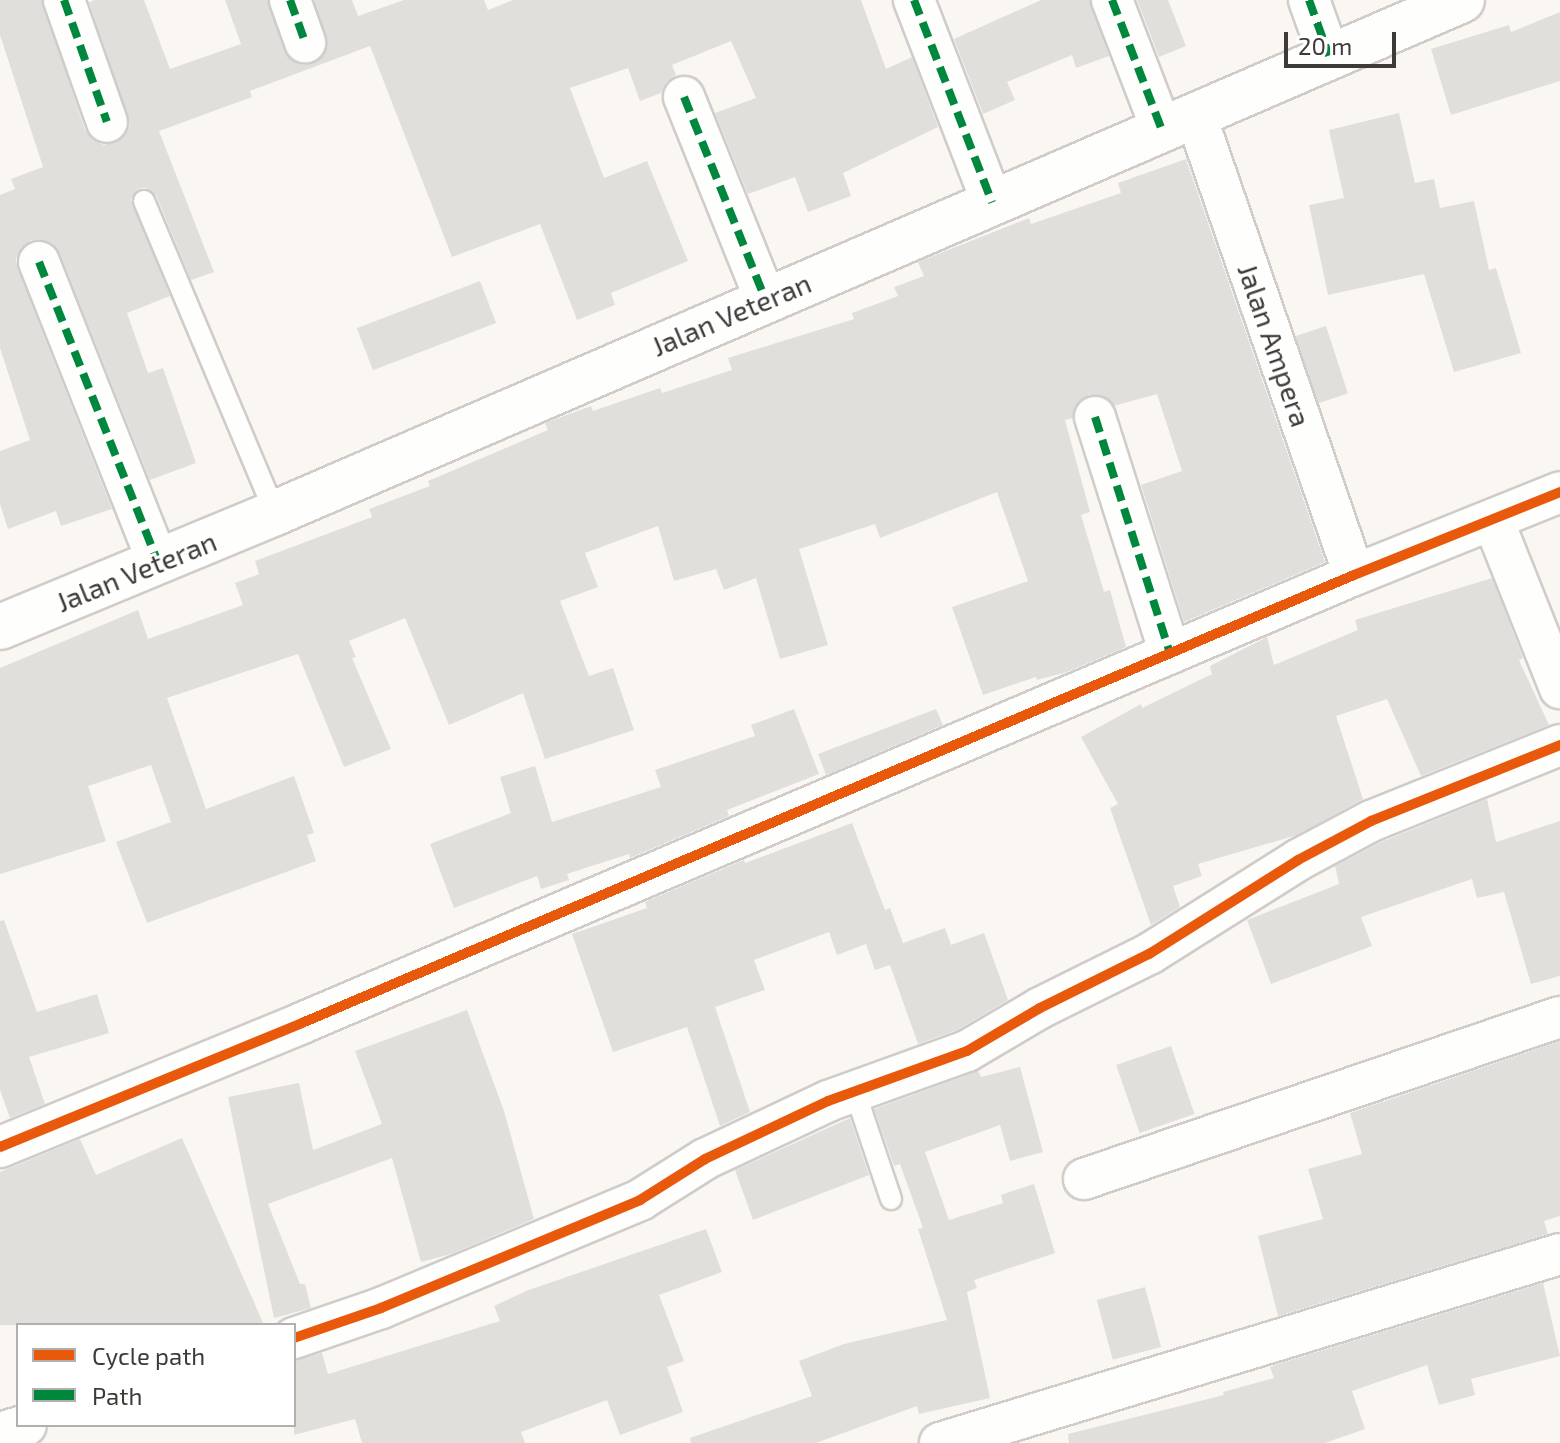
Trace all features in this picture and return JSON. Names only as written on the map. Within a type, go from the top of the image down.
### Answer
[{"type":"main road","name":"Jalan Veteran","points":[[0,627],[275,513],[1462,0]]},
{"type":"street","points":[[64,0],[107,122]]},
{"type":"street","points":[[290,0],[305,42]]},
{"type":"street","points":[[914,0],[992,202]]},
{"type":"street","name":"Jalan Ampera","points":[[1112,0],[1179,123],[1354,575]]},
{"type":"street","points":[[1309,0],[1329,56]]},
{"type":"street","points":[[684,97],[765,299]]},
{"type":"street","points":[[39,262],[158,562]]},
{"type":"street","points":[[1095,417],[1170,653]]},
{"type":"street","points":[[0,1147],[302,1023],[1354,575],[1560,492]]},
{"type":"street","points":[[1493,520],[1560,688]]},
{"type":"street","points":[[296,1337],[381,1308],[640,1200],[705,1159],[855,1092],[967,1051],[1040,1008],[1149,954],[1298,860],[1371,821],[1560,745]]},
{"type":"street","points":[[1084,1179],[1560,1017]]},
{"type":"street","points":[[940,1443],[1560,1254]]},
{"type":"street","points":[[0,1433],[20,1427]]},
{"type":"lane","points":[[144,201],[275,513]]},
{"type":"lane","points":[[855,1092],[891,1199]]},
{"type":"building","points":[[0,0],[42,0],[85,130],[93,140],[104,145],[124,137],[130,125],[89,2],[95,0],[144,0],[170,69],[241,44],[225,0],[268,0],[284,50],[291,60],[302,65],[313,63],[327,47],[314,0],[352,0],[358,16],[404,0],[484,0],[488,10],[513,0],[861,0],[886,69],[912,57],[938,127],[843,173],[851,196],[808,212],[795,177],[748,194],[715,113],[756,98],[731,41],[672,65],[676,75],[666,82],[661,93],[640,101],[628,68],[570,88],[604,178],[647,161],[688,261],[611,293],[615,305],[577,320],[540,224],[452,257],[370,46],[250,91],[252,97],[159,131],[214,272],[191,280],[156,195],[145,188],[138,189],[131,199],[170,296],[127,313],[148,373],[163,368],[196,463],[150,480],[60,254],[53,244],[31,240],[21,248],[16,259],[18,270],[112,509],[61,526],[56,511],[8,529],[0,504],[0,451],[30,440],[0,348],[0,195],[15,189],[11,179],[43,167],[0,35]]},
{"type":"building","points":[[1041,0],[1090,0],[1109,56],[1076,68],[1072,55],[1007,82],[1015,100],[983,114],[954,39]]},
{"type":"building","points":[[1137,0],[1168,0],[1186,46],[1159,57]]},
{"type":"building","points":[[1560,12],[1560,81],[1451,115],[1431,49],[1509,25],[1511,32]]},
{"type":"building","points":[[1399,113],[1415,183],[1434,179],[1440,208],[1474,201],[1489,270],[1496,268],[1521,353],[1454,372],[1424,274],[1328,295],[1309,205],[1344,198],[1329,130]]},
{"type":"building","points":[[1186,159],[1325,562],[1184,622],[1141,485],[1182,471],[1157,394],[1114,406],[1101,395],[1089,395],[1078,402],[1073,418],[1065,420],[1090,512],[1081,515],[1104,592],[1110,590],[1126,647],[1067,672],[1037,680],[1036,677],[983,695],[952,607],[1028,581],[997,492],[880,538],[875,524],[799,549],[828,645],[780,659],[756,578],[724,590],[716,569],[674,581],[658,526],[585,553],[598,587],[560,601],[589,676],[613,668],[634,730],[545,759],[523,693],[449,725],[405,618],[349,641],[356,657],[352,658],[391,749],[344,767],[298,654],[167,698],[206,809],[294,776],[314,833],[307,835],[316,861],[147,923],[116,842],[171,822],[151,765],[88,786],[106,841],[0,874],[0,668],[138,610],[148,639],[243,605],[235,583],[259,574],[255,561],[372,517],[369,509],[430,486],[428,481],[548,430],[545,423],[591,406],[593,411],[660,388],[662,393],[732,370],[728,358],[854,319],[852,313],[898,296],[894,287],[924,276],[918,262],[1029,218],[1031,224],[1121,193],[1118,183]]},
{"type":"building","points":[[480,281],[496,323],[373,370],[357,328]]},
{"type":"building","points":[[1326,326],[1348,394],[1318,403],[1296,336]]},
{"type":"building","points":[[1492,578],[1523,658],[1519,660],[1549,725],[1421,776],[1387,699],[1336,716],[1363,799],[1297,835],[1198,864],[1202,876],[1173,886],[1180,907],[1151,925],[1110,808],[1118,804],[1081,737],[1141,704],[1142,708],[1212,674],[1210,666],[1267,637],[1274,665],[1358,630],[1355,620]]},
{"type":"building","points":[[794,709],[819,774],[727,810],[729,816],[630,858],[629,854],[567,874],[569,880],[541,889],[537,876],[454,908],[430,844],[511,813],[500,777],[535,766],[552,822],[661,787],[655,770],[755,736],[751,725]]},
{"type":"building","points":[[936,709],[943,725],[826,775],[818,754]]},
{"type":"building","points":[[1487,799],[1496,842],[1560,821],[1560,976],[1531,984],[1504,892],[1477,898],[1472,879],[1361,917],[1372,946],[1271,984],[1247,920],[1339,884],[1335,866],[1381,842]]},
{"type":"building","points":[[852,823],[885,910],[890,908],[903,943],[945,928],[951,945],[984,933],[1008,1000],[957,1030],[918,1044],[890,965],[875,970],[866,944],[837,955],[829,932],[754,960],[765,990],[715,1007],[750,1112],[720,1126],[687,1027],[613,1052],[572,934],[647,908],[645,902],[744,860],[745,863]]},
{"type":"building","points":[[4,920],[37,1012],[97,994],[109,1033],[29,1057],[45,1104],[10,1118],[0,1090],[0,921]]},
{"type":"building","points":[[467,1010],[504,1111],[534,1219],[451,1254],[421,1262],[392,1158],[268,1204],[300,1284],[305,1284],[311,1308],[274,1318],[228,1097],[299,1083],[313,1150],[382,1124],[355,1051]]},
{"type":"building","points":[[1560,1041],[1560,1216],[1544,1221],[1548,1234],[1278,1316],[1258,1236],[1323,1219],[1308,1169],[1362,1154],[1350,1113]]},
{"type":"building","points":[[1171,1046],[1194,1114],[1140,1133],[1116,1065]]},
{"type":"building","points":[[1020,1067],[1043,1152],[1010,1161],[1000,1125],[925,1152],[949,1220],[1003,1203],[1001,1195],[1034,1184],[1055,1253],[974,1280],[977,1288],[967,1292],[990,1398],[919,1414],[917,1406],[816,1443],[691,1443],[690,1438],[812,1396],[799,1361],[844,1344],[947,1320],[918,1229],[923,1228],[900,1164],[894,1166],[874,1109],[978,1071],[981,1077]]},
{"type":"building","points":[[850,1118],[869,1175],[753,1220],[735,1170]]},
{"type":"building","points":[[182,1138],[263,1323],[0,1325],[0,1172],[80,1139],[96,1175]]},
{"type":"building","points":[[706,1229],[722,1272],[659,1295],[684,1361],[667,1367],[683,1412],[620,1435],[607,1400],[521,1432],[525,1443],[362,1443],[355,1419],[294,1435],[296,1360],[322,1353],[328,1374],[500,1321],[494,1306],[526,1291]]},
{"type":"building","points":[[1543,1283],[1560,1356],[1471,1379],[1475,1395],[1439,1405],[1427,1365],[1352,1391],[1365,1429],[1325,1443],[1069,1443],[1068,1434],[1224,1395],[1223,1392],[1274,1378],[1270,1367],[1281,1363]]},
{"type":"building","points":[[1145,1287],[1161,1347],[1113,1360],[1097,1300]]},
{"type":"marked path","points":[[64,0],[107,122]]},
{"type":"marked path","points":[[290,0],[305,42]]},
{"type":"marked path","points":[[914,0],[992,202]]},
{"type":"marked path","points":[[1112,0],[1162,130]]},
{"type":"marked path","points":[[1309,0],[1329,56]]},
{"type":"marked path","points":[[684,97],[765,299]]},
{"type":"marked path","points":[[39,262],[158,562]]},
{"type":"marked path","points":[[1095,417],[1170,653]]},
{"type":"cycle path","points":[[0,1147],[302,1023],[1354,575],[1560,492]]},
{"type":"cycle path","points":[[296,1337],[381,1308],[640,1200],[705,1159],[828,1101],[967,1051],[1040,1008],[1149,954],[1298,860],[1371,821],[1560,745]]}]
